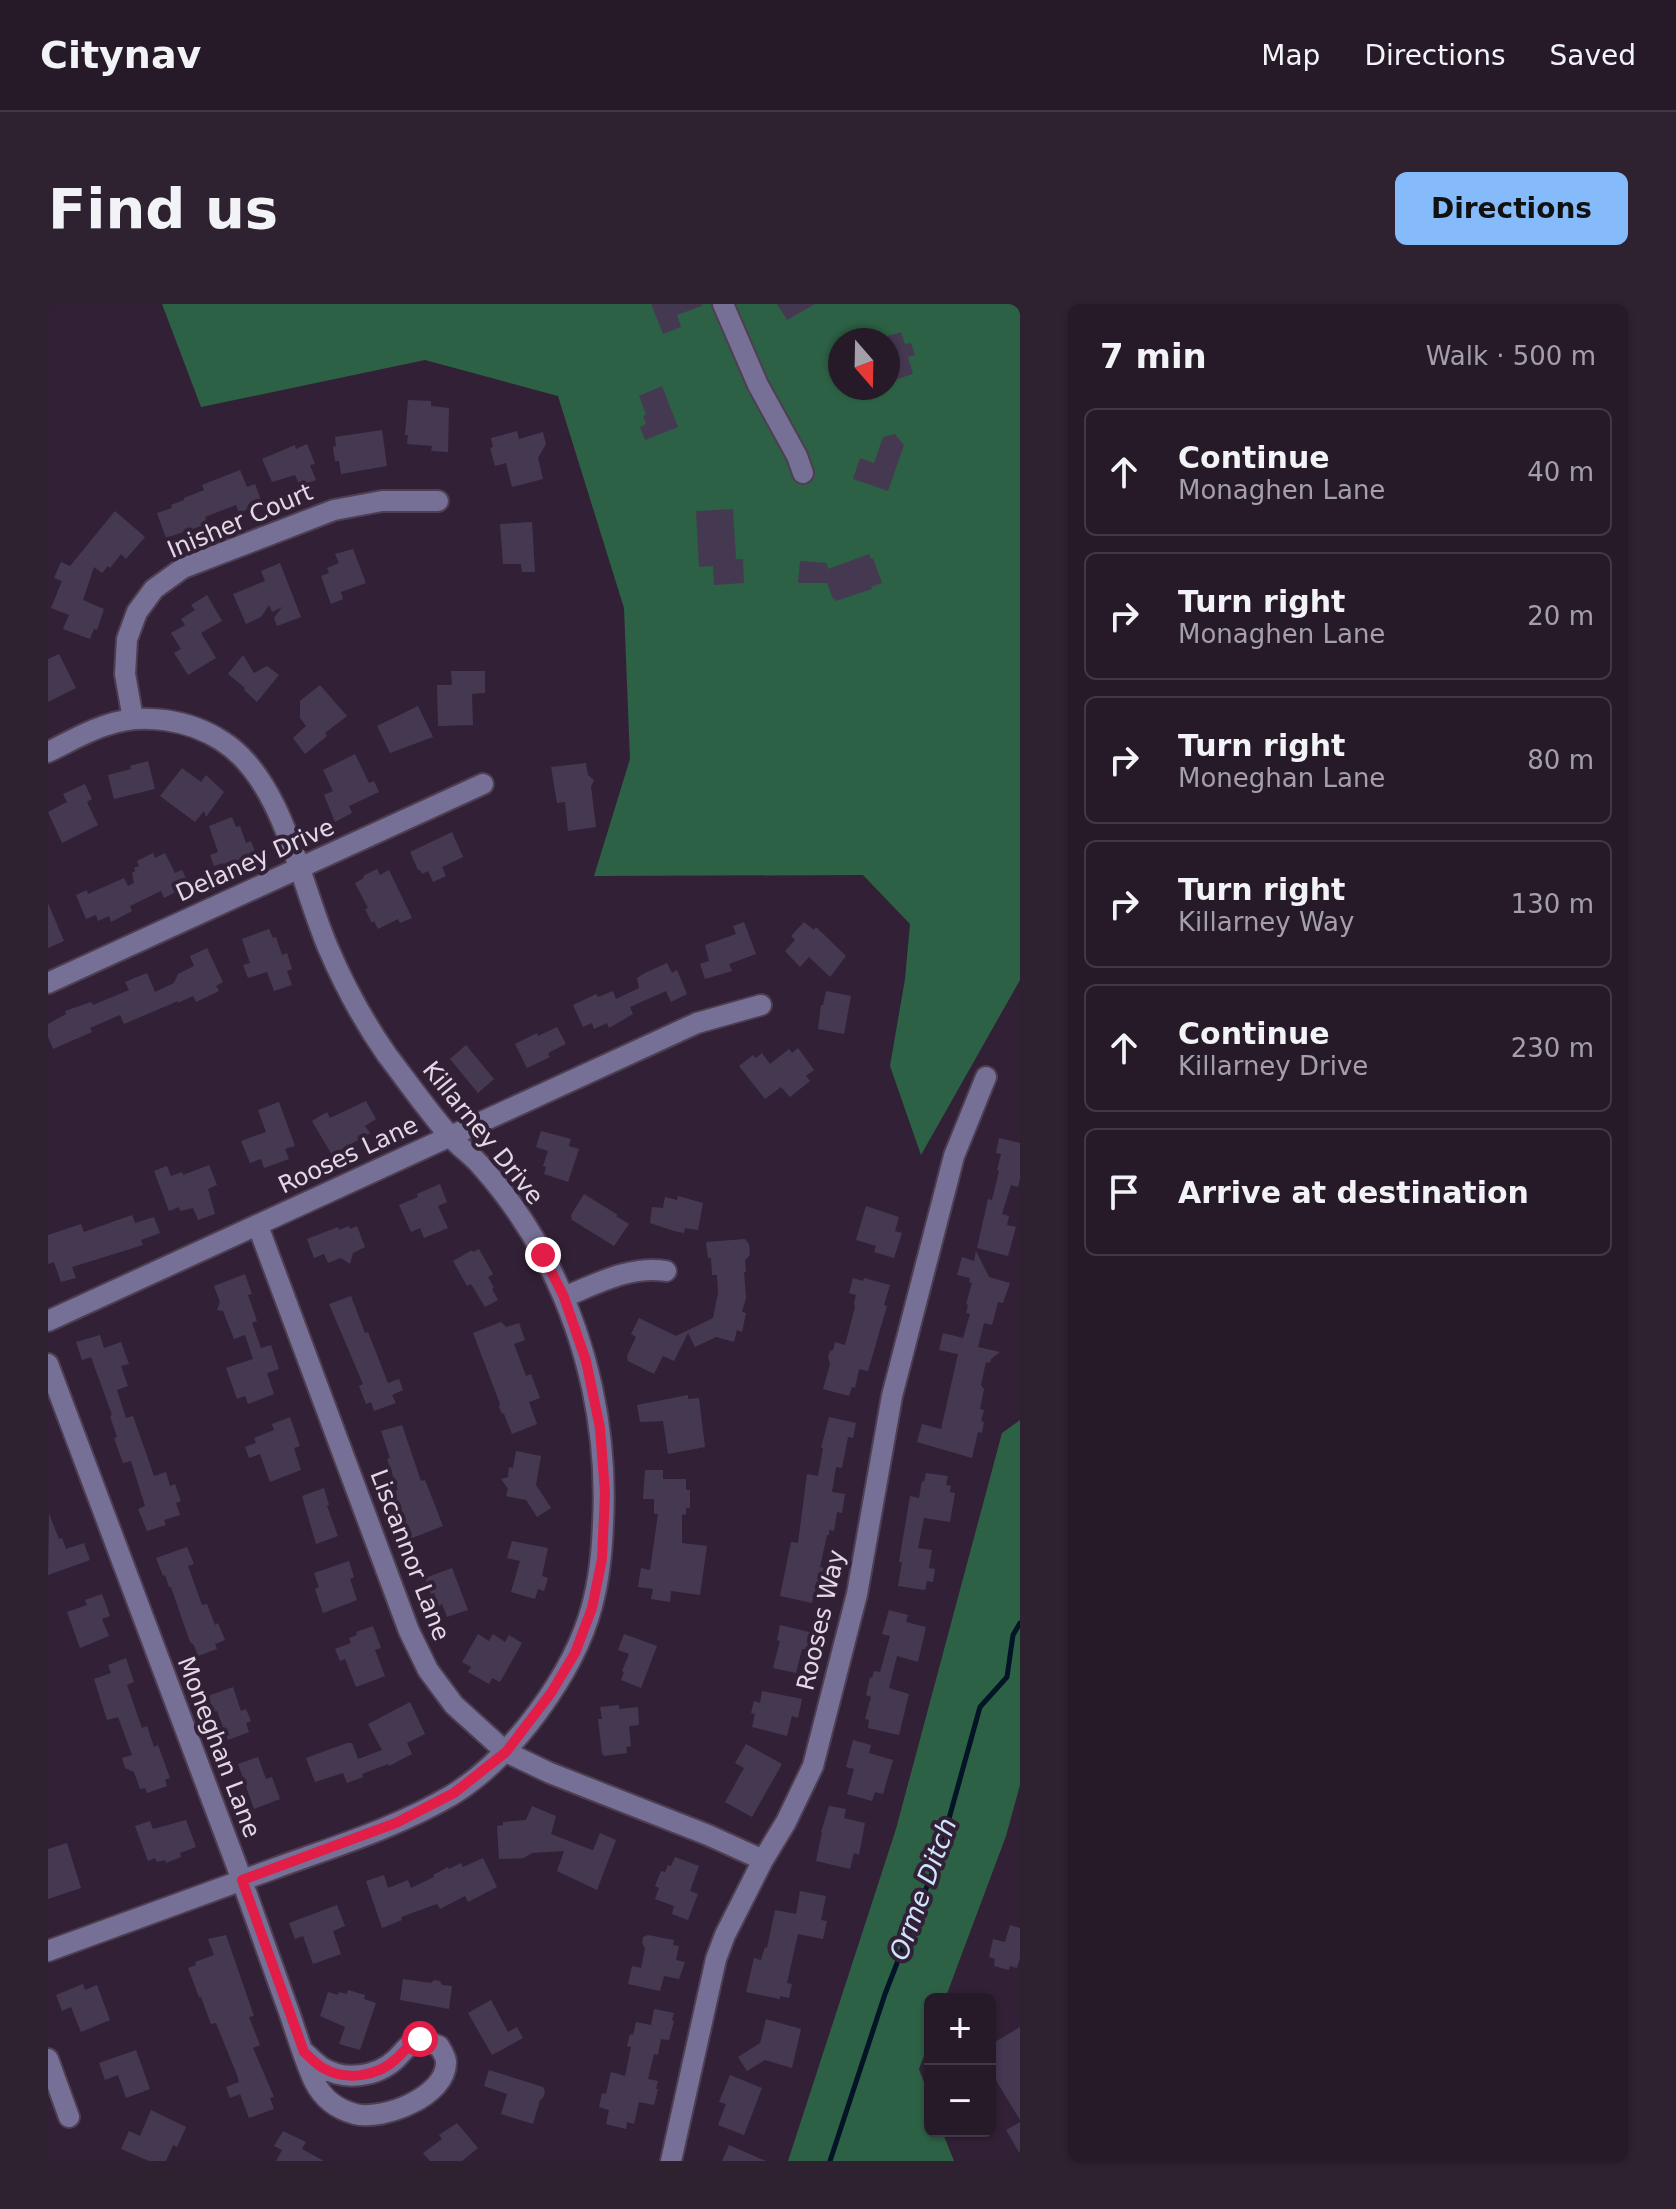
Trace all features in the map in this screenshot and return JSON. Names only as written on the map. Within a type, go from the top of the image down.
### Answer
[{"type":"street","points":[[723,304],[758,385],[803,473]]},
{"type":"street","name":"Inisher Court","points":[[133,719],[125,674],[127,639],[137,612],[154,589],[183,568],[334,510],[382,501],[438,501]]},
{"type":"street","name":"Killarney Drive","points":[[48,752],[106,725],[133,719],[180,722],[219,739],[242,756],[272,796],[328,948],[352,998],[384,1051],[450,1137],[480,1163],[507,1197],[543,1255],[564,1297],[586,1361],[600,1428],[605,1493],[602,1559],[592,1608],[575,1653],[551,1693],[506,1752],[454,1793],[396,1823],[48,1951]]},
{"type":"street","name":"Delaney Drive","points":[[48,983],[483,784]]},
{"type":"street","name":"Rooses Lane","points":[[48,1321],[697,1023],[761,1005]]},
{"type":"street","name":"Rooses Way","points":[[671,2161],[716,1959],[725,1935],[813,1766],[857,1594],[892,1396],[954,1156],[986,1077]]},
{"type":"street","name":"Liscannor Lane","points":[[258,1226],[415,1644],[428,1670],[454,1705],[506,1752],[763,1860]]},
{"type":"street","points":[[564,1297],[621,1275],[643,1270],[666,1271]]},
{"type":"street","name":"Moneghan Lane","points":[[48,1364],[242,1880],[314,2081],[326,2099],[339,2109],[359,2115],[386,2114],[410,2106],[431,2090],[444,2073],[446,2063],[439,2046],[420,2039],[408,2045],[395,2060],[379,2071],[349,2077],[324,2069],[304,2052]]},
{"type":"street","points":[[48,2059],[69,2117]]},
{"type":"green space","points":[[162,304],[1020,304],[1020,980],[921,1155],[890,1066],[905,979],[910,924],[863,875],[594,876],[630,759],[624,608],[558,396],[425,360],[201,407]]},
{"type":"green space","points":[[1020,1420],[1020,1785],[1006,1836],[947,1993],[924,1993],[924,2056],[919,2069],[924,2082],[924,2137],[944,2137],[954,2161],[788,2161],[896,1829],[1002,1433]]},
{"type":"building","points":[[651,304],[702,306],[677,315],[681,327],[663,334]]},
{"type":"building","points":[[777,304],[815,304],[787,320]]},
{"type":"building","points":[[900,332],[905,344],[911,343],[915,355],[908,357],[913,374],[900,378]]},
{"type":"building","points":[[662,386],[678,427],[645,440],[640,427],[646,424],[643,416],[646,414],[639,396]]},
{"type":"building","points":[[408,400],[431,401],[431,406],[449,408],[448,452],[431,451],[432,446],[407,444]]},
{"type":"building","points":[[382,430],[387,466],[341,474],[339,461],[335,461],[335,437]]},
{"type":"building","points":[[517,431],[519,439],[543,432],[546,444],[538,458],[543,479],[512,487],[506,463],[495,466],[490,448],[493,447],[491,438]]},
{"type":"building","points":[[895,434],[904,445],[888,491],[853,479],[860,458],[874,463],[883,437]]},
{"type":"building","points":[[307,444],[315,464],[310,465],[316,480],[300,486],[295,475],[272,482],[262,459],[295,445],[296,449]]},
{"type":"building","points":[[240,470],[247,487],[255,484],[262,503],[239,513],[236,505],[205,517],[207,524],[166,538],[157,513],[204,490],[202,485]]},
{"type":"building","points":[[733,509],[736,559],[743,559],[744,583],[714,585],[713,566],[699,567],[696,511]]},
{"type":"building","points":[[115,511],[145,537],[126,559],[121,554],[102,573],[94,567],[83,600],[104,609],[97,630],[94,629],[90,639],[63,629],[69,615],[51,608],[62,581],[54,578],[61,562],[70,566]]},
{"type":"building","points":[[532,522],[535,572],[522,572],[521,564],[503,564],[500,524]]},
{"type":"building","points":[[353,549],[366,583],[341,592],[343,599],[331,604],[321,576],[329,573],[327,568],[339,563],[335,554]]},
{"type":"building","points":[[869,554],[882,583],[872,589],[836,601],[827,583],[798,583],[800,561],[827,563],[828,569]]},
{"type":"building","points":[[280,563],[301,617],[277,626],[274,618],[282,607],[272,612],[269,605],[261,617],[246,624],[233,594],[265,581],[261,571]]},
{"type":"building","points":[[207,595],[222,621],[201,633],[216,658],[188,675],[174,653],[181,649],[171,633],[185,625],[181,619],[195,610],[191,605]]},
{"type":"building","points":[[59,654],[76,688],[48,702],[48,659]]},
{"type":"building","points":[[243,655],[254,673],[267,666],[279,675],[257,702],[228,674]]},
{"type":"building","points":[[451,671],[485,671],[485,693],[472,694],[473,725],[438,726],[437,685],[452,685]]},
{"type":"building","points":[[320,685],[347,716],[305,754],[293,738],[306,726],[300,718],[300,701]]},
{"type":"building","points":[[418,706],[433,737],[390,753],[377,726]]},
{"type":"building","points":[[355,754],[369,783],[374,781],[379,792],[349,806],[352,813],[335,822],[324,795],[333,791],[323,770]]},
{"type":"building","points":[[148,761],[155,789],[114,799],[108,775]]},
{"type":"building","points":[[586,763],[588,775],[594,780],[591,787],[596,827],[568,831],[565,802],[557,803],[551,767]]},
{"type":"building","points":[[182,768],[201,782],[206,775],[224,792],[206,817],[204,811],[195,822],[160,796]]},
{"type":"building","points":[[85,784],[92,799],[87,802],[98,825],[62,843],[48,812],[67,802],[63,794]]},
{"type":"building","points":[[232,817],[236,827],[240,826],[246,843],[251,841],[257,857],[226,868],[223,863],[214,866],[210,855],[218,852],[209,826]]},
{"type":"building","points":[[452,832],[463,857],[442,867],[446,876],[433,882],[428,871],[422,874],[418,870],[410,852]]},
{"type":"building","points":[[153,853],[155,858],[165,853],[175,873],[182,870],[189,885],[164,898],[161,891],[130,906],[132,911],[111,922],[109,916],[98,921],[96,915],[86,919],[76,895],[87,890],[88,894],[124,878],[128,886],[134,883],[132,873],[139,866],[137,861]]},
{"type":"building","points":[[377,869],[380,875],[389,870],[412,918],[400,923],[398,919],[378,929],[374,921],[372,923],[355,883]]},
{"type":"building","points":[[48,903],[64,941],[48,948]]},
{"type":"building","points":[[744,922],[756,954],[729,964],[732,971],[705,979],[700,964],[709,961],[705,945],[736,934],[733,926]]},
{"type":"building","points":[[804,922],[814,930],[816,927],[846,956],[830,977],[809,957],[800,967],[785,951],[795,940],[791,936]]},
{"type":"building","points":[[269,929],[273,938],[276,937],[282,955],[287,953],[292,969],[287,971],[292,985],[274,991],[267,972],[248,978],[243,965],[250,963],[242,939]]},
{"type":"building","points":[[207,948],[223,982],[216,986],[219,991],[196,1002],[193,996],[178,1001],[124,1024],[120,1015],[90,1028],[92,1032],[53,1049],[48,1037],[48,1024],[66,1014],[65,1011],[91,1002],[93,1005],[129,990],[125,982],[147,973],[155,992],[174,983],[178,974],[194,966],[190,956]]},
{"type":"building","points":[[667,963],[672,973],[677,970],[687,994],[671,1002],[666,991],[630,1007],[633,1014],[609,1028],[607,1023],[594,1029],[592,1023],[583,1027],[573,1005],[596,994],[598,997],[613,991],[616,999],[639,988],[637,978]]},
{"type":"building","points":[[826,991],[851,996],[844,1034],[818,1029]]},
{"type":"building","points":[[557,1027],[566,1044],[550,1052],[550,1057],[527,1068],[515,1044]]},
{"type":"building","points":[[466,1045],[494,1079],[478,1093],[450,1059]]},
{"type":"building","points":[[798,1048],[814,1070],[806,1076],[810,1081],[790,1097],[781,1087],[765,1099],[739,1066],[753,1055],[756,1058],[762,1053],[770,1064],[789,1049],[792,1053]]},
{"type":"building","points":[[366,1101],[376,1119],[365,1126],[370,1133],[332,1155],[312,1121],[327,1112],[330,1118]]},
{"type":"building","points":[[279,1102],[295,1146],[285,1149],[289,1159],[264,1168],[261,1159],[250,1163],[241,1141],[266,1132],[258,1110]]},
{"type":"building","points":[[541,1131],[571,1139],[569,1146],[579,1149],[568,1182],[544,1174],[548,1151],[536,1147]]},
{"type":"building","points":[[999,1138],[1020,1143],[1018,1187],[1011,1185],[1002,1214],[1009,1216],[1007,1225],[1016,1227],[1008,1256],[977,1248],[988,1199],[992,1200],[999,1171],[1001,1154],[996,1153]]},
{"type":"building","points":[[209,1165],[217,1185],[208,1189],[215,1214],[198,1220],[193,1208],[180,1211],[179,1207],[169,1211],[154,1171],[167,1166],[171,1176],[182,1172],[183,1175]]},
{"type":"building","points":[[440,1184],[447,1202],[438,1206],[448,1228],[424,1238],[420,1228],[411,1232],[399,1205]]},
{"type":"building","points":[[584,1194],[629,1224],[614,1246],[572,1220],[571,1215]]},
{"type":"building","points":[[678,1196],[703,1203],[698,1230],[685,1228],[684,1233],[650,1223],[652,1207],[663,1208],[665,1197],[677,1200]]},
{"type":"building","points":[[866,1206],[899,1217],[895,1231],[902,1233],[894,1258],[874,1252],[876,1246],[856,1240]]},
{"type":"building","points":[[132,1215],[135,1223],[154,1217],[160,1233],[141,1240],[143,1245],[72,1267],[76,1278],[61,1282],[54,1262],[48,1264],[48,1235],[81,1224],[84,1232]]},
{"type":"building","points":[[349,1226],[350,1229],[357,1226],[365,1247],[353,1253],[350,1264],[341,1258],[328,1263],[324,1254],[314,1258],[307,1239]]},
{"type":"building","points":[[745,1239],[750,1255],[745,1260],[744,1272],[746,1298],[742,1312],[746,1313],[742,1332],[737,1330],[734,1342],[716,1337],[695,1347],[688,1333],[674,1361],[663,1356],[654,1374],[628,1361],[627,1356],[636,1337],[631,1334],[639,1318],[676,1336],[713,1318],[718,1293],[717,1275],[712,1275],[706,1242]]},
{"type":"building","points":[[479,1249],[493,1274],[488,1277],[498,1300],[485,1307],[471,1284],[467,1286],[453,1261]]},
{"type":"building","points":[[976,1251],[989,1277],[1010,1283],[1003,1303],[998,1302],[992,1325],[984,1323],[978,1347],[1000,1352],[990,1363],[986,1362],[980,1409],[984,1410],[981,1421],[984,1422],[982,1433],[978,1432],[972,1458],[917,1442],[922,1424],[941,1429],[958,1354],[939,1350],[943,1333],[963,1338],[970,1314],[966,1313],[966,1304],[972,1283],[969,1282],[970,1278],[957,1275],[962,1257],[974,1261]]},
{"type":"building","points":[[245,1274],[257,1321],[252,1323],[261,1348],[271,1345],[279,1369],[267,1373],[274,1394],[248,1404],[245,1396],[237,1399],[226,1368],[253,1359],[245,1335],[234,1339],[223,1311],[217,1310],[220,1302],[214,1286]]},
{"type":"building","points":[[853,1278],[890,1285],[868,1371],[859,1369],[855,1388],[852,1387],[849,1396],[823,1389],[830,1351],[835,1342],[845,1345],[855,1307],[856,1295],[849,1293]]},
{"type":"building","points":[[351,1296],[388,1383],[399,1379],[403,1390],[392,1395],[396,1403],[374,1411],[371,1402],[366,1404],[359,1386],[363,1384],[329,1304]]},
{"type":"building","points":[[501,1322],[506,1327],[519,1323],[525,1340],[514,1344],[526,1376],[531,1374],[540,1398],[529,1402],[537,1424],[512,1434],[499,1407],[473,1333]]},
{"type":"building","points":[[100,1335],[104,1348],[121,1342],[129,1364],[121,1366],[128,1386],[117,1390],[126,1418],[133,1416],[154,1476],[166,1472],[170,1486],[175,1484],[181,1501],[176,1503],[180,1515],[164,1520],[166,1525],[147,1531],[138,1509],[145,1506],[131,1461],[123,1463],[114,1438],[117,1437],[112,1415],[91,1357],[82,1360],[76,1342]]},
{"type":"building","points":[[688,1395],[688,1399],[699,1398],[705,1447],[668,1454],[663,1421],[640,1422],[637,1405]]},
{"type":"building","points":[[290,1417],[300,1446],[294,1448],[301,1470],[270,1482],[260,1454],[249,1458],[245,1447],[256,1443],[254,1438],[274,1430],[272,1424]]},
{"type":"building","points":[[829,1417],[856,1423],[853,1438],[848,1437],[842,1468],[836,1467],[832,1492],[845,1494],[842,1513],[837,1512],[834,1531],[829,1530],[820,1567],[833,1570],[831,1588],[821,1585],[818,1600],[813,1599],[812,1603],[780,1596],[791,1542],[798,1543],[807,1474],[818,1476]]},
{"type":"building","points":[[402,1425],[421,1481],[425,1480],[443,1526],[407,1540],[390,1493],[398,1490],[381,1431]]},
{"type":"building","points":[[516,1451],[541,1456],[536,1485],[551,1508],[537,1517],[526,1500],[506,1496],[508,1489],[501,1479],[508,1477],[509,1467],[513,1468]]},
{"type":"building","points":[[645,1470],[663,1470],[663,1479],[686,1479],[686,1490],[690,1490],[690,1508],[686,1508],[686,1515],[682,1514],[682,1543],[707,1546],[700,1595],[671,1591],[670,1602],[651,1599],[653,1589],[638,1587],[641,1568],[650,1570],[658,1514],[654,1514],[654,1499],[643,1499]]},
{"type":"building","points":[[926,1473],[948,1476],[946,1485],[951,1486],[950,1492],[955,1493],[950,1522],[924,1518],[918,1548],[932,1550],[929,1568],[935,1569],[933,1582],[927,1581],[925,1590],[898,1586],[910,1496],[919,1498]]},
{"type":"building","points":[[324,1488],[338,1536],[316,1544],[302,1496]]},
{"type":"building","points":[[49,1514],[66,1549],[84,1543],[90,1560],[48,1575]]},
{"type":"building","points":[[512,1541],[548,1548],[542,1576],[548,1578],[544,1591],[538,1589],[535,1599],[511,1592],[520,1561],[507,1558]]},
{"type":"building","points":[[187,1547],[194,1564],[188,1566],[202,1605],[207,1604],[225,1640],[215,1644],[217,1649],[198,1656],[156,1558]]},
{"type":"building","points":[[349,1561],[354,1577],[350,1579],[357,1600],[323,1613],[315,1589],[319,1587],[314,1573]]},
{"type":"building","points":[[452,1568],[468,1610],[447,1617],[442,1604],[439,1606],[434,1593],[431,1594],[425,1578]]},
{"type":"building","points":[[102,1594],[110,1616],[102,1619],[109,1636],[80,1648],[67,1612],[87,1605],[85,1600]]},
{"type":"building","points":[[889,1610],[908,1615],[906,1622],[926,1627],[918,1662],[897,1656],[889,1688],[909,1694],[899,1735],[868,1728],[869,1720],[865,1719],[871,1697],[866,1695],[870,1677],[874,1671],[880,1672],[890,1636],[882,1634]]},
{"type":"building","points":[[780,1625],[813,1633],[809,1650],[802,1649],[796,1673],[773,1668],[780,1641],[777,1640]]},
{"type":"building","points":[[373,1626],[381,1648],[375,1650],[385,1676],[356,1687],[345,1659],[340,1661],[335,1649],[351,1643],[349,1638],[357,1635],[356,1632]]},
{"type":"building","points":[[478,1634],[489,1641],[493,1634],[505,1642],[509,1635],[522,1643],[500,1682],[492,1678],[489,1684],[468,1672],[471,1667],[462,1662]]},
{"type":"building","points":[[624,1634],[657,1646],[641,1688],[621,1680],[629,1654],[618,1650]]},
{"type":"building","points":[[126,1658],[134,1682],[127,1685],[142,1728],[147,1726],[154,1747],[158,1745],[170,1778],[165,1780],[167,1786],[147,1793],[145,1788],[140,1789],[134,1772],[125,1768],[122,1758],[132,1755],[118,1717],[107,1720],[94,1679],[111,1673],[108,1665]]},
{"type":"building","points":[[233,1687],[241,1711],[246,1709],[251,1721],[246,1723],[249,1732],[228,1740],[208,1696]]},
{"type":"building","points":[[762,1691],[802,1699],[798,1718],[792,1716],[787,1736],[752,1727],[754,1701],[760,1703]]},
{"type":"building","points":[[410,1702],[425,1734],[407,1743],[412,1754],[347,1783],[343,1773],[315,1782],[306,1758],[347,1743],[352,1743],[358,1759],[382,1750],[368,1724]]},
{"type":"building","points":[[619,1705],[619,1709],[638,1707],[639,1725],[629,1726],[631,1746],[626,1747],[627,1753],[604,1756],[598,1719],[602,1719],[600,1707]]},
{"type":"building","points":[[853,1740],[871,1745],[869,1753],[893,1760],[883,1794],[875,1792],[872,1801],[847,1794],[854,1769],[846,1767]]},
{"type":"building","points":[[746,1744],[782,1764],[752,1817],[725,1802],[744,1768],[735,1763]]},
{"type":"building","points":[[258,1757],[266,1779],[272,1777],[280,1799],[254,1809],[238,1764]]},
{"type":"building","points":[[532,1806],[556,1816],[551,1834],[592,1850],[600,1833],[616,1840],[597,1890],[557,1871],[564,1851],[499,1859],[497,1826],[503,1825],[503,1822],[526,1820]]},
{"type":"building","points":[[829,1806],[846,1809],[844,1818],[865,1823],[859,1855],[854,1853],[850,1869],[816,1861]]},
{"type":"building","points":[[186,1820],[196,1847],[166,1863],[165,1860],[157,1862],[155,1858],[148,1861],[135,1826],[150,1821],[153,1829]]},
{"type":"building","points":[[67,1843],[81,1888],[48,1899],[48,1849]]},
{"type":"building","points":[[675,1857],[699,1866],[690,1891],[698,1894],[688,1920],[672,1914],[674,1906],[655,1899],[659,1888],[655,1886],[661,1871],[665,1872],[668,1865],[671,1866]]},
{"type":"building","points":[[483,1858],[497,1887],[468,1902],[465,1896],[440,1909],[437,1904],[401,1917],[402,1920],[382,1928],[366,1881],[384,1875],[388,1888],[408,1880],[411,1888],[448,1867],[461,1863],[463,1867]]},
{"type":"building","points":[[800,1891],[826,1896],[821,1920],[827,1921],[823,1939],[798,1934],[787,1983],[792,1984],[789,1998],[746,1992],[754,1958],[761,1960],[767,1948],[775,1910],[796,1914]]},
{"type":"building","points":[[337,1905],[345,1926],[333,1931],[341,1954],[313,1964],[303,1936],[295,1939],[289,1923]]},
{"type":"building","points":[[1010,1925],[1020,1928],[1020,1958],[1017,1968],[1010,1966],[1009,1970],[994,1966],[995,1959],[989,1957],[993,1939],[1005,1942]]},
{"type":"building","points":[[226,1935],[254,2016],[249,2017],[260,2045],[253,2048],[274,2097],[270,2098],[274,2109],[249,2118],[240,2094],[230,2098],[226,2087],[239,2082],[237,2075],[216,2023],[211,2024],[188,1968],[214,1955],[208,1939]]},
{"type":"building","points":[[648,1935],[674,1940],[673,1945],[679,1946],[676,1960],[685,1962],[679,1979],[664,1976],[660,1991],[628,1984],[632,1966],[641,1968],[645,1948],[643,1937]]},
{"type":"building","points":[[403,1979],[431,1983],[434,1980],[452,1986],[449,2009],[400,2000]]},
{"type":"building","points":[[83,1984],[85,1990],[97,1985],[110,2020],[81,2032],[71,2007],[62,2011],[56,1995]]},
{"type":"building","points":[[348,1990],[365,1995],[364,1999],[376,2003],[360,2050],[339,2044],[345,2027],[320,2016],[328,1992],[338,1995],[339,1992],[347,1994]]},
{"type":"building","points":[[491,2000],[508,2032],[517,2027],[523,2038],[492,2055],[468,2013]]},
{"type":"building","points":[[654,2009],[674,2013],[674,2021],[669,2040],[661,2039],[658,2055],[654,2054],[648,2079],[658,2081],[654,2105],[639,2102],[634,2124],[627,2122],[626,2129],[606,2124],[609,2110],[599,2107],[602,2093],[606,2094],[611,2072],[625,2076],[631,2047],[627,2046],[630,2034],[633,2035],[636,2022],[651,2025]]},
{"type":"building","points":[[766,2019],[801,2029],[792,2068],[765,2060],[747,2071],[738,2057],[760,2043]]},
{"type":"building","points":[[1020,2027],[1020,2120],[996,2080],[996,2041]]},
{"type":"building","points":[[136,2050],[150,2089],[126,2098],[118,2075],[105,2080],[99,2063]]},
{"type":"building","points":[[489,2070],[543,2087],[545,2091],[533,2124],[501,2114],[507,2094],[484,2086]]},
{"type":"building","points":[[730,2075],[762,2088],[744,2135],[718,2125],[726,2104],[719,2102]]},
{"type":"building","points":[[151,2110],[186,2127],[166,2161],[149,2161],[121,2149],[129,2131],[140,2136]]},
{"type":"building","points":[[1020,2122],[1020,2154],[1006,2130]]},
{"type":"building","points":[[457,2123],[478,2148],[462,2161],[430,2161],[423,2153],[442,2139],[439,2135]]},
{"type":"building","points":[[283,2131],[306,2142],[302,2149],[324,2161],[276,2161],[282,2150],[274,2146]]},
{"type":"building","points":[[729,2145],[766,2161],[722,2161]]},
{"type":"waterway","name":"Orme Ditch","points":[[830,2161],[885,1994],[938,1858],[980,1707],[1007,1677],[1013,1635],[1020,1623]]},
{"type":"route","points":[[420,2039],[408,2045],[395,2060],[379,2071],[349,2077],[324,2069],[304,2052],[242,1880],[396,1823],[454,1793],[506,1752],[551,1693],[575,1653],[592,1608],[602,1559],[605,1493],[600,1428],[586,1361],[564,1297],[543,1255]]}]
